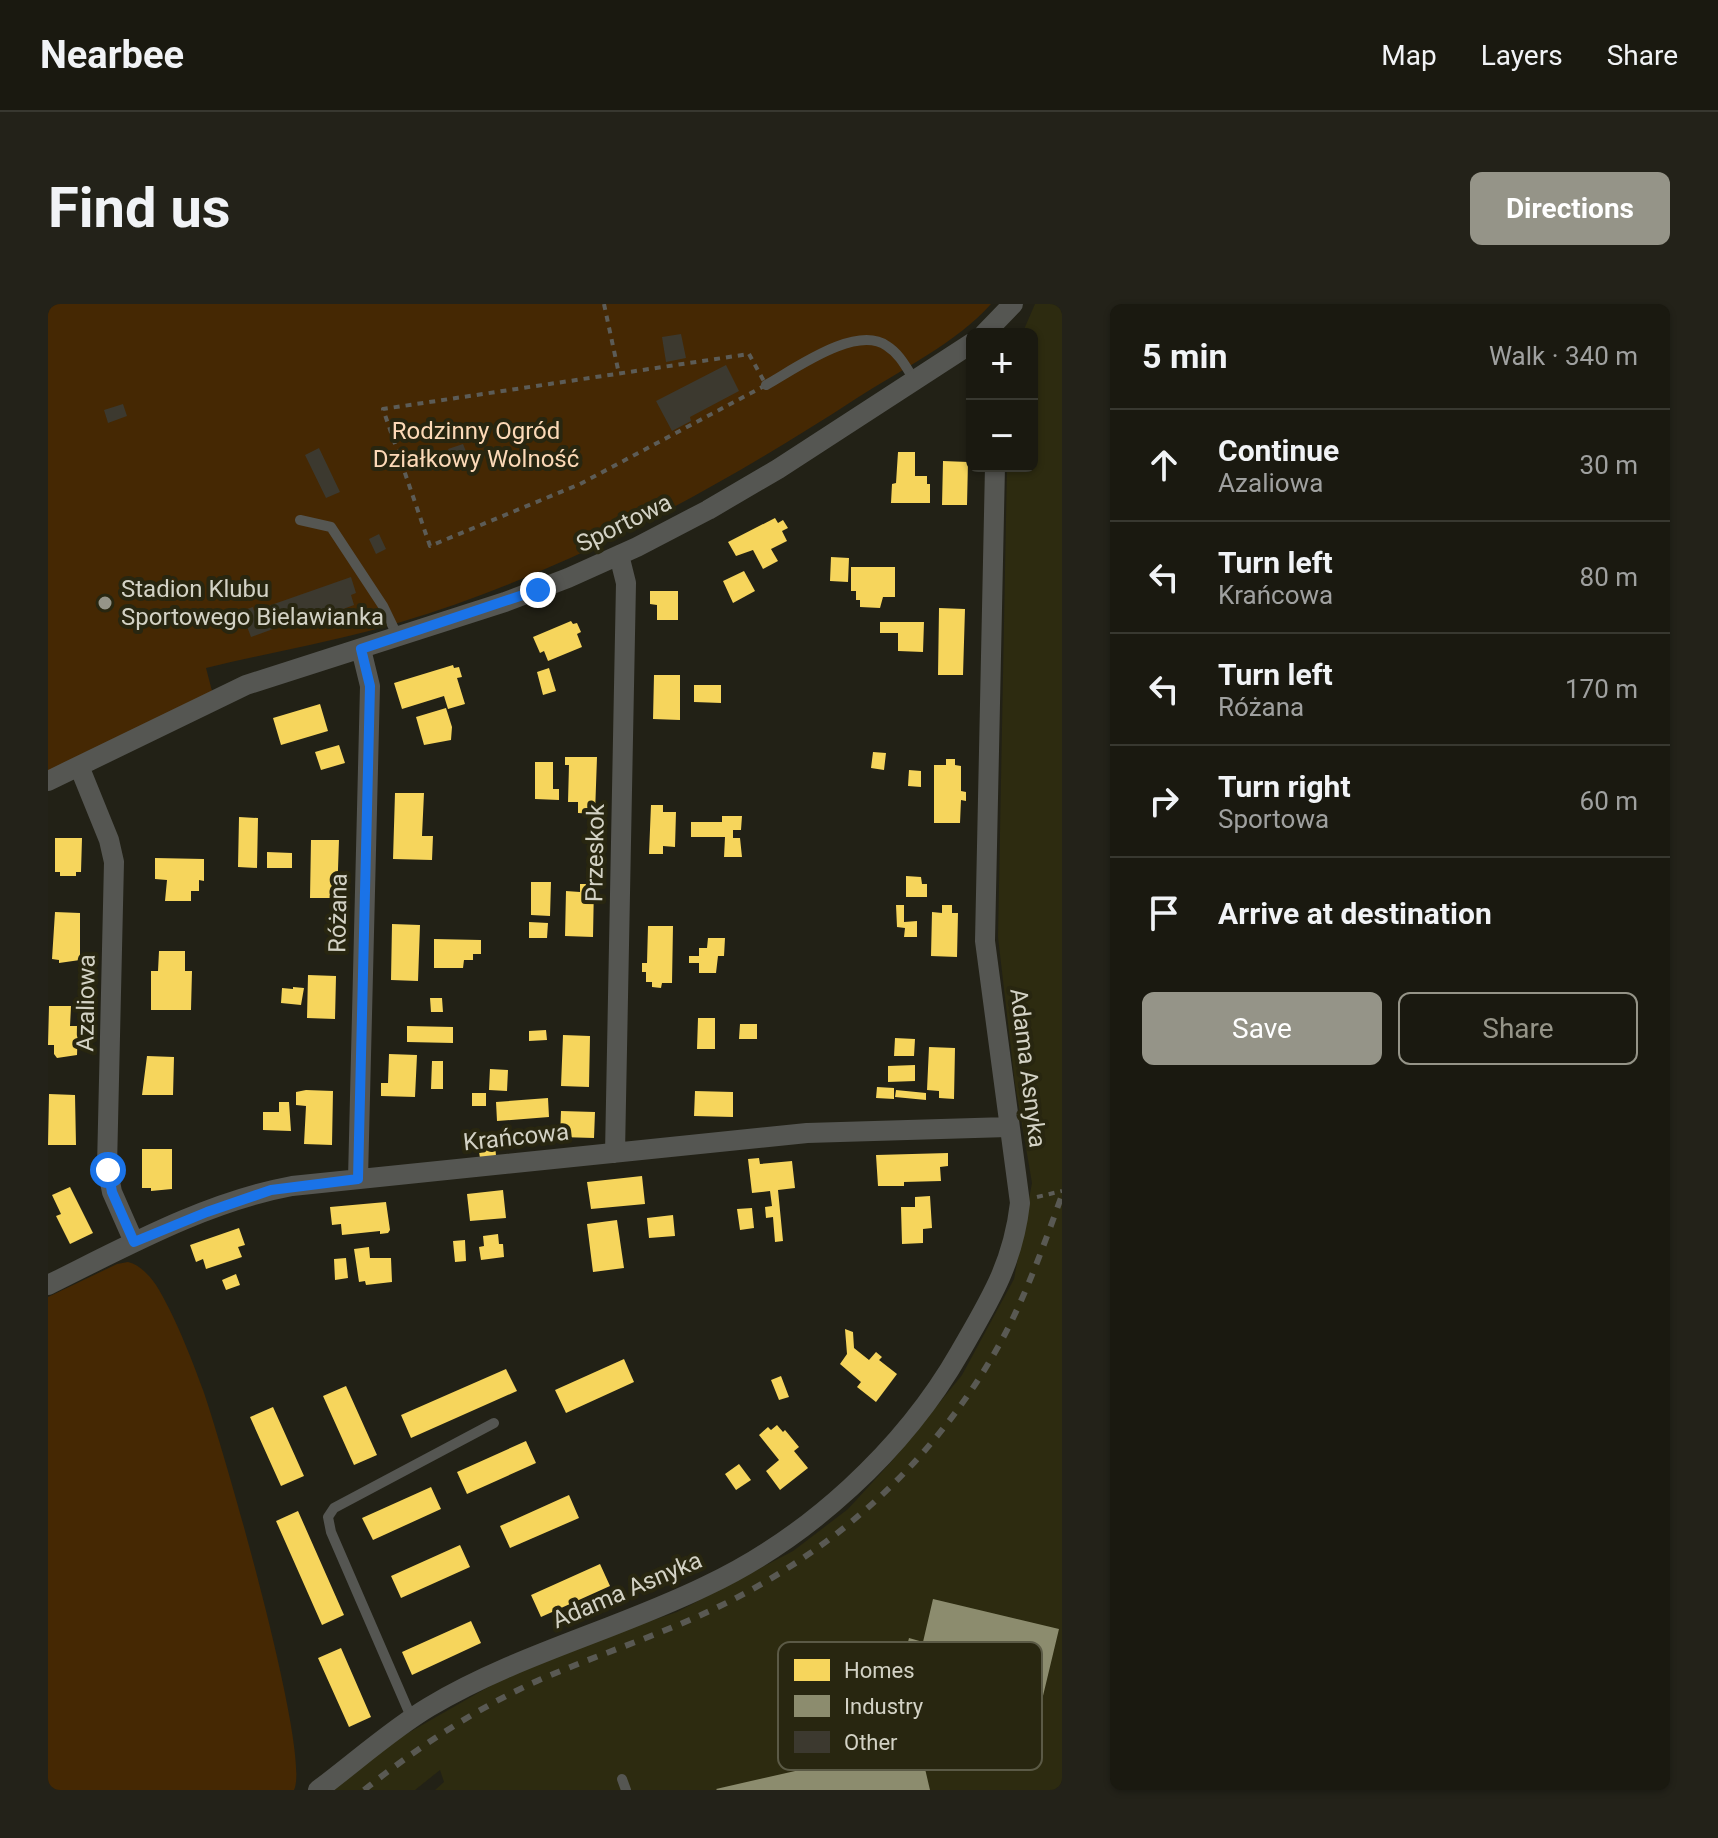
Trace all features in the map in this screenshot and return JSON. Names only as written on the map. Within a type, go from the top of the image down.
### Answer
[{"type":"street","points":[[990,328],[1013,304]]},
{"type":"street","name":"Sportowa","points":[[48,781],[239,688],[538,590],[619,555],[736,494],[966,347]]},
{"type":"street","name":"Adama Asnyka","points":[[318,1790],[428,1707],[505,1669],[706,1587],[762,1557],[810,1524],[893,1445],[946,1377],[1000,1281],[1016,1235],[1020,1203],[985,941],[995,472]]},
{"type":"street","name":"Przeskok","points":[[615,1153],[626,583],[619,555]]},
{"type":"street","name":"Różana","points":[[358,1179],[370,686],[361,649]]},
{"type":"street","name":"Azaliowa","points":[[79,766],[109,840],[115,867],[107,1167],[111,1189],[134,1242]]},
{"type":"street","name":"Krańcowa","points":[[48,1285],[134,1242],[271,1190],[816,1133],[1008,1127]]},
{"type":"lane","points":[[766,385],[839,345],[862,340],[878,341],[888,346],[915,381]]},
{"type":"lane","points":[[300,520],[331,527],[383,606],[398,637]]},
{"type":"lane","points":[[412,1719],[331,1532],[328,1517],[334,1508],[494,1423]]},
{"type":"path","points":[[604,304],[619,374]]},
{"type":"path","points":[[749,354],[766,385],[580,484],[430,546],[383,409],[749,354]]},
{"type":"shaded area","points":[[1035,304],[1062,304],[1062,1790],[435,1790],[444,1782],[440,1770],[415,1790],[327,1790],[368,1756],[497,1682],[588,1642],[677,1612],[793,1551],[848,1509],[962,1375],[1014,1279],[1032,1183],[1015,1084],[998,937],[1007,472],[1038,472],[1038,328],[1025,328]]},
{"type":"green space","name":"Rodzinny Ogród Działkowy Wolność","points":[[48,304],[991,304],[978,318],[928,355],[749,465],[637,526],[521,579],[401,622],[206,668],[212,691],[48,772]]},
{"type":"green space","points":[[128,1262],[147,1274],[163,1296],[188,1350],[213,1421],[278,1661],[296,1764],[294,1790],[48,1790],[48,1297],[117,1264]]},
{"type":"building: Homes","points":[[898,452],[915,452],[915,476],[927,476],[930,503],[891,503]]},
{"type":"building: Homes","points":[[943,461],[966,462],[967,505],[942,505]]},
{"type":"building: Homes","points":[[775,518],[778,523],[783,520],[788,528],[782,531],[787,541],[771,549],[778,561],[763,569],[753,550],[736,556],[728,542]]},
{"type":"building: Homes","points":[[831,557],[849,558],[848,582],[830,581]]},
{"type":"building: Homes","points":[[851,567],[895,567],[895,597],[883,597],[880,608],[860,607],[856,591],[851,591]]},
{"type":"building: Homes","points":[[744,571],[755,591],[733,603],[723,581]]},
{"type":"building: Homes","points":[[650,591],[678,591],[678,620],[657,620],[657,605],[650,604]]},
{"type":"building: Homes","points":[[939,608],[965,609],[963,675],[938,675]]},
{"type":"building: Homes","points":[[571,621],[577,623],[581,632],[577,634],[582,647],[548,661],[544,651],[540,653],[533,637]]},
{"type":"building: Homes","points":[[880,622],[924,622],[923,652],[898,651],[898,633],[880,633]]},
{"type":"building: Homes","points":[[453,665],[454,668],[459,667],[462,677],[457,678],[465,704],[448,709],[444,696],[402,709],[394,683]]},
{"type":"building: Homes","points":[[549,668],[556,691],[543,695],[537,672]]},
{"type":"building: Homes","points":[[654,675],[680,675],[680,720],[653,719]]},
{"type":"building: Homes","points":[[694,685],[721,685],[721,703],[694,702]]},
{"type":"building: Homes","points":[[320,704],[328,731],[281,745],[273,718]]},
{"type":"building: Homes","points":[[446,708],[452,727],[451,740],[424,745],[416,717]]},
{"type":"building: Homes","points":[[339,745],[345,763],[321,770],[315,752]]},
{"type":"building: Homes","points":[[873,752],[886,753],[884,770],[871,768]]},
{"type":"building: Homes","points":[[565,757],[597,757],[595,814],[578,813],[578,802],[568,802],[569,765],[565,765]]},
{"type":"building: Homes","points":[[946,759],[955,759],[955,765],[961,766],[961,791],[966,792],[966,801],[961,800],[960,823],[934,823],[934,765],[946,765]]},
{"type":"building: Homes","points":[[535,762],[553,762],[553,789],[559,789],[559,800],[535,799]]},
{"type":"building: Homes","points":[[909,770],[921,771],[921,787],[908,786]]},
{"type":"building: Homes","points":[[395,793],[424,793],[422,836],[433,836],[432,860],[393,859]]},
{"type":"building: Homes","points":[[651,805],[663,805],[663,812],[676,812],[675,847],[663,846],[663,854],[649,854]]},
{"type":"building: Homes","points":[[722,816],[742,816],[741,830],[733,830],[733,838],[740,838],[742,857],[724,857],[725,837],[691,837],[691,822],[722,822]]},
{"type":"building: Homes","points":[[239,817],[258,818],[257,868],[238,867]]},
{"type":"building: Homes","points":[[55,838],[82,838],[81,872],[76,872],[76,876],[60,876],[60,872],[55,872]]},
{"type":"building: Homes","points":[[311,840],[339,840],[337,898],[310,898]]},
{"type":"building: Homes","points":[[267,852],[292,853],[292,868],[267,868]]},
{"type":"building: Homes","points":[[155,858],[204,859],[204,881],[199,880],[199,891],[191,891],[191,901],[165,901],[167,880],[155,879]]},
{"type":"building: Homes","points":[[906,876],[921,877],[922,884],[927,884],[927,897],[906,897]]},
{"type":"building: Homes","points":[[531,882],[551,882],[550,916],[531,915]]},
{"type":"building: Homes","points":[[580,884],[594,884],[593,937],[565,936],[566,891],[580,892]]},
{"type":"building: Homes","points":[[896,905],[904,905],[904,922],[917,921],[917,937],[904,937],[905,928],[897,927]]},
{"type":"building: Homes","points":[[942,905],[952,905],[952,913],[958,913],[957,957],[931,956],[932,912],[942,913]]},
{"type":"building: Homes","points":[[55,912],[80,913],[80,960],[59,963],[59,960],[52,959]]},
{"type":"building: Homes","points":[[529,922],[548,923],[547,938],[529,938]]},
{"type":"building: Homes","points":[[392,924],[420,925],[418,981],[391,980]]},
{"type":"building: Homes","points":[[648,926],[673,926],[672,983],[662,983],[661,988],[652,987],[652,982],[646,982],[646,972],[642,972],[642,963],[647,963]]},
{"type":"building: Homes","points":[[708,938],[725,938],[724,956],[718,956],[716,973],[699,973],[699,963],[689,963],[689,956],[699,956],[699,948],[707,948]]},
{"type":"building: Homes","points":[[434,939],[481,940],[481,954],[473,954],[473,960],[464,960],[463,968],[434,968]]},
{"type":"building: Homes","points":[[159,951],[185,951],[185,971],[192,971],[191,1010],[151,1010],[151,971],[158,971]]},
{"type":"building: Homes","points":[[308,975],[336,976],[335,1019],[307,1018]]},
{"type":"building: Homes","points":[[282,988],[304,988],[301,1005],[281,1003]]},
{"type":"building: Homes","points":[[430,998],[442,998],[443,1012],[431,1012]]},
{"type":"building: Homes","points":[[49,1006],[71,1006],[70,1026],[78,1026],[77,1055],[57,1058],[54,1045],[48,1045]]},
{"type":"building: Homes","points":[[698,1018],[715,1018],[715,1049],[697,1049]]},
{"type":"building: Homes","points":[[740,1024],[757,1024],[757,1039],[739,1039]]},
{"type":"building: Homes","points":[[407,1026],[453,1027],[453,1043],[407,1042]]},
{"type":"building: Homes","points":[[546,1030],[547,1040],[529,1041],[529,1031]]},
{"type":"building: Homes","points":[[563,1035],[590,1036],[589,1087],[561,1086]]},
{"type":"building: Homes","points":[[895,1038],[915,1039],[914,1056],[894,1056]]},
{"type":"building: Homes","points":[[929,1047],[955,1048],[954,1099],[939,1098],[939,1091],[927,1090]]},
{"type":"building: Homes","points":[[389,1054],[417,1055],[415,1097],[381,1096],[381,1083],[388,1083]]},
{"type":"building: Homes","points":[[147,1056],[174,1057],[173,1095],[142,1095]]},
{"type":"building: Homes","points":[[432,1061],[443,1061],[443,1089],[431,1089]]},
{"type":"building: Homes","points":[[915,1065],[915,1081],[888,1082],[888,1066]]},
{"type":"building: Homes","points":[[490,1069],[508,1070],[507,1091],[489,1090]]},
{"type":"building: Homes","points":[[877,1087],[894,1088],[894,1099],[876,1098]]},
{"type":"building: Homes","points":[[896,1090],[926,1093],[926,1100],[895,1097]]},
{"type":"building: Homes","points":[[333,1091],[332,1145],[304,1144],[306,1106],[296,1105],[296,1092]]},
{"type":"building: Homes","points":[[695,1091],[733,1092],[733,1117],[694,1116]]},
{"type":"building: Homes","points":[[472,1093],[486,1093],[486,1106],[472,1106]]},
{"type":"building: Homes","points":[[49,1094],[75,1095],[76,1145],[48,1145]]},
{"type":"building: Homes","points":[[548,1098],[549,1117],[497,1121],[496,1102]]},
{"type":"building: Homes","points":[[279,1102],[289,1102],[291,1131],[263,1130],[263,1112],[279,1112]]},
{"type":"building: Homes","points":[[561,1111],[595,1112],[594,1138],[560,1137]]},
{"type":"building: Homes","points":[[495,1143],[496,1156],[480,1158],[478,1145]]},
{"type":"building: Homes","points":[[142,1149],[172,1149],[172,1189],[151,1191],[151,1188],[142,1188]]},
{"type":"building: Homes","points":[[948,1153],[948,1166],[940,1167],[941,1181],[878,1186],[876,1155]]},
{"type":"building: Homes","points":[[759,1158],[760,1164],[792,1161],[795,1188],[778,1190],[783,1241],[775,1242],[773,1217],[766,1218],[765,1207],[772,1206],[770,1191],[752,1193],[748,1159]]},
{"type":"building: Homes","points":[[642,1176],[645,1204],[591,1209],[587,1182]]},
{"type":"building: Homes","points":[[70,1187],[93,1233],[70,1244],[56,1216],[61,1214],[52,1195]]},
{"type":"building: Homes","points":[[503,1190],[506,1218],[470,1221],[467,1194]]},
{"type":"building: Homes","points":[[930,1196],[932,1228],[923,1229],[923,1243],[902,1244],[901,1207],[915,1207],[915,1197]]},
{"type":"building: Homes","points":[[386,1202],[388,1233],[342,1235],[341,1224],[332,1225],[330,1207]]},
{"type":"building: Homes","points":[[752,1208],[754,1228],[740,1230],[737,1209]]},
{"type":"building: Homes","points":[[673,1215],[675,1236],[649,1238],[647,1218]]},
{"type":"building: Homes","points":[[617,1220],[624,1268],[593,1272],[587,1224]]},
{"type":"building: Homes","points":[[239,1228],[245,1245],[238,1247],[242,1257],[206,1269],[203,1259],[196,1262],[190,1245]]},
{"type":"building: Homes","points":[[498,1234],[504,1257],[481,1260],[479,1247],[484,1246],[483,1236]]},
{"type":"building: Homes","points":[[465,1240],[466,1261],[455,1262],[453,1241]]},
{"type":"building: Homes","points":[[369,1247],[370,1258],[391,1258],[392,1282],[366,1285],[365,1281],[359,1282],[354,1249]]},
{"type":"building: Homes","points":[[346,1258],[348,1278],[335,1280],[334,1259]]},
{"type":"building: Homes","points":[[236,1274],[240,1285],[226,1290],[222,1280]]},
{"type":"building: Homes","points":[[845,1329],[853,1332],[854,1348],[869,1360],[876,1352],[882,1357],[879,1360],[897,1374],[876,1402],[857,1387],[861,1382],[840,1364],[847,1354]]},
{"type":"building: Homes","points":[[624,1359],[634,1382],[566,1413],[555,1390]]},
{"type":"building: Homes","points":[[506,1369],[517,1391],[411,1438],[401,1415]]},
{"type":"building: Homes","points":[[781,1376],[789,1397],[779,1400],[771,1380]]},
{"type":"building: Homes","points":[[346,1386],[377,1455],[354,1465],[323,1396]]},
{"type":"building: Homes","points":[[273,1407],[304,1476],[281,1486],[250,1417]]},
{"type":"building: Homes","points":[[777,1425],[799,1447],[794,1451],[808,1468],[780,1490],[766,1471],[779,1460],[759,1435],[768,1427],[771,1430]]},
{"type":"building: Homes","points":[[526,1441],[536,1463],[467,1494],[457,1472]]},
{"type":"building: Homes","points":[[739,1464],[751,1480],[736,1490],[725,1474]]},
{"type":"building: Homes","points":[[431,1487],[441,1509],[373,1540],[362,1518]]},
{"type":"building: Homes","points":[[569,1495],[579,1518],[510,1548],[500,1526]]},
{"type":"building: Homes","points":[[298,1511],[344,1615],[322,1625],[276,1521]]},
{"type":"building: Homes","points":[[460,1545],[470,1567],[401,1598],[391,1576]]},
{"type":"building: Homes","points":[[600,1564],[610,1586],[541,1617],[531,1595]]},
{"type":"building: Homes","points":[[471,1621],[481,1643],[412,1675],[402,1652]]},
{"type":"building: Homes","points":[[341,1648],[371,1717],[349,1727],[318,1658]]},
{"type":"building: Industry","points":[[933,1599],[1059,1629],[1042,1700],[1042,1642],[923,1642]]},
{"type":"building: Industry","points":[[800,1770],[925,1770],[930,1790],[717,1790]]},
{"type":"building: Other","points":[[681,334],[686,358],[666,362],[662,337]]},
{"type":"building: Other","points":[[726,365],[739,391],[690,417],[691,421],[672,431],[656,401]]},
{"type":"building: Other","points":[[123,404],[127,416],[108,423],[104,410]]},
{"type":"building: Other","points":[[463,444],[469,459],[454,464],[448,449]]},
{"type":"building: Other","points":[[319,448],[340,492],[326,498],[305,455]]},
{"type":"building: Other","points":[[379,534],[386,549],[376,554],[369,539]]},
{"type":"building: Other","points":[[351,577],[356,593],[351,595],[354,605],[327,615],[325,610],[251,637],[241,611],[253,607],[254,611]]},
{"type":"railway","points":[[364,1790],[426,1744],[491,1704],[537,1681],[716,1608],[761,1584],[845,1527],[918,1458],[950,1420],[979,1378],[1021,1300],[1062,1195]]},
{"type":"place","name":"Stadion Klubu Sportowego Bielawianka","points":[[105,603]]},
{"type":"route","points":[[108,1170],[112,1192],[134,1242],[271,1190],[358,1179],[370,686],[361,649],[538,590]]}]
